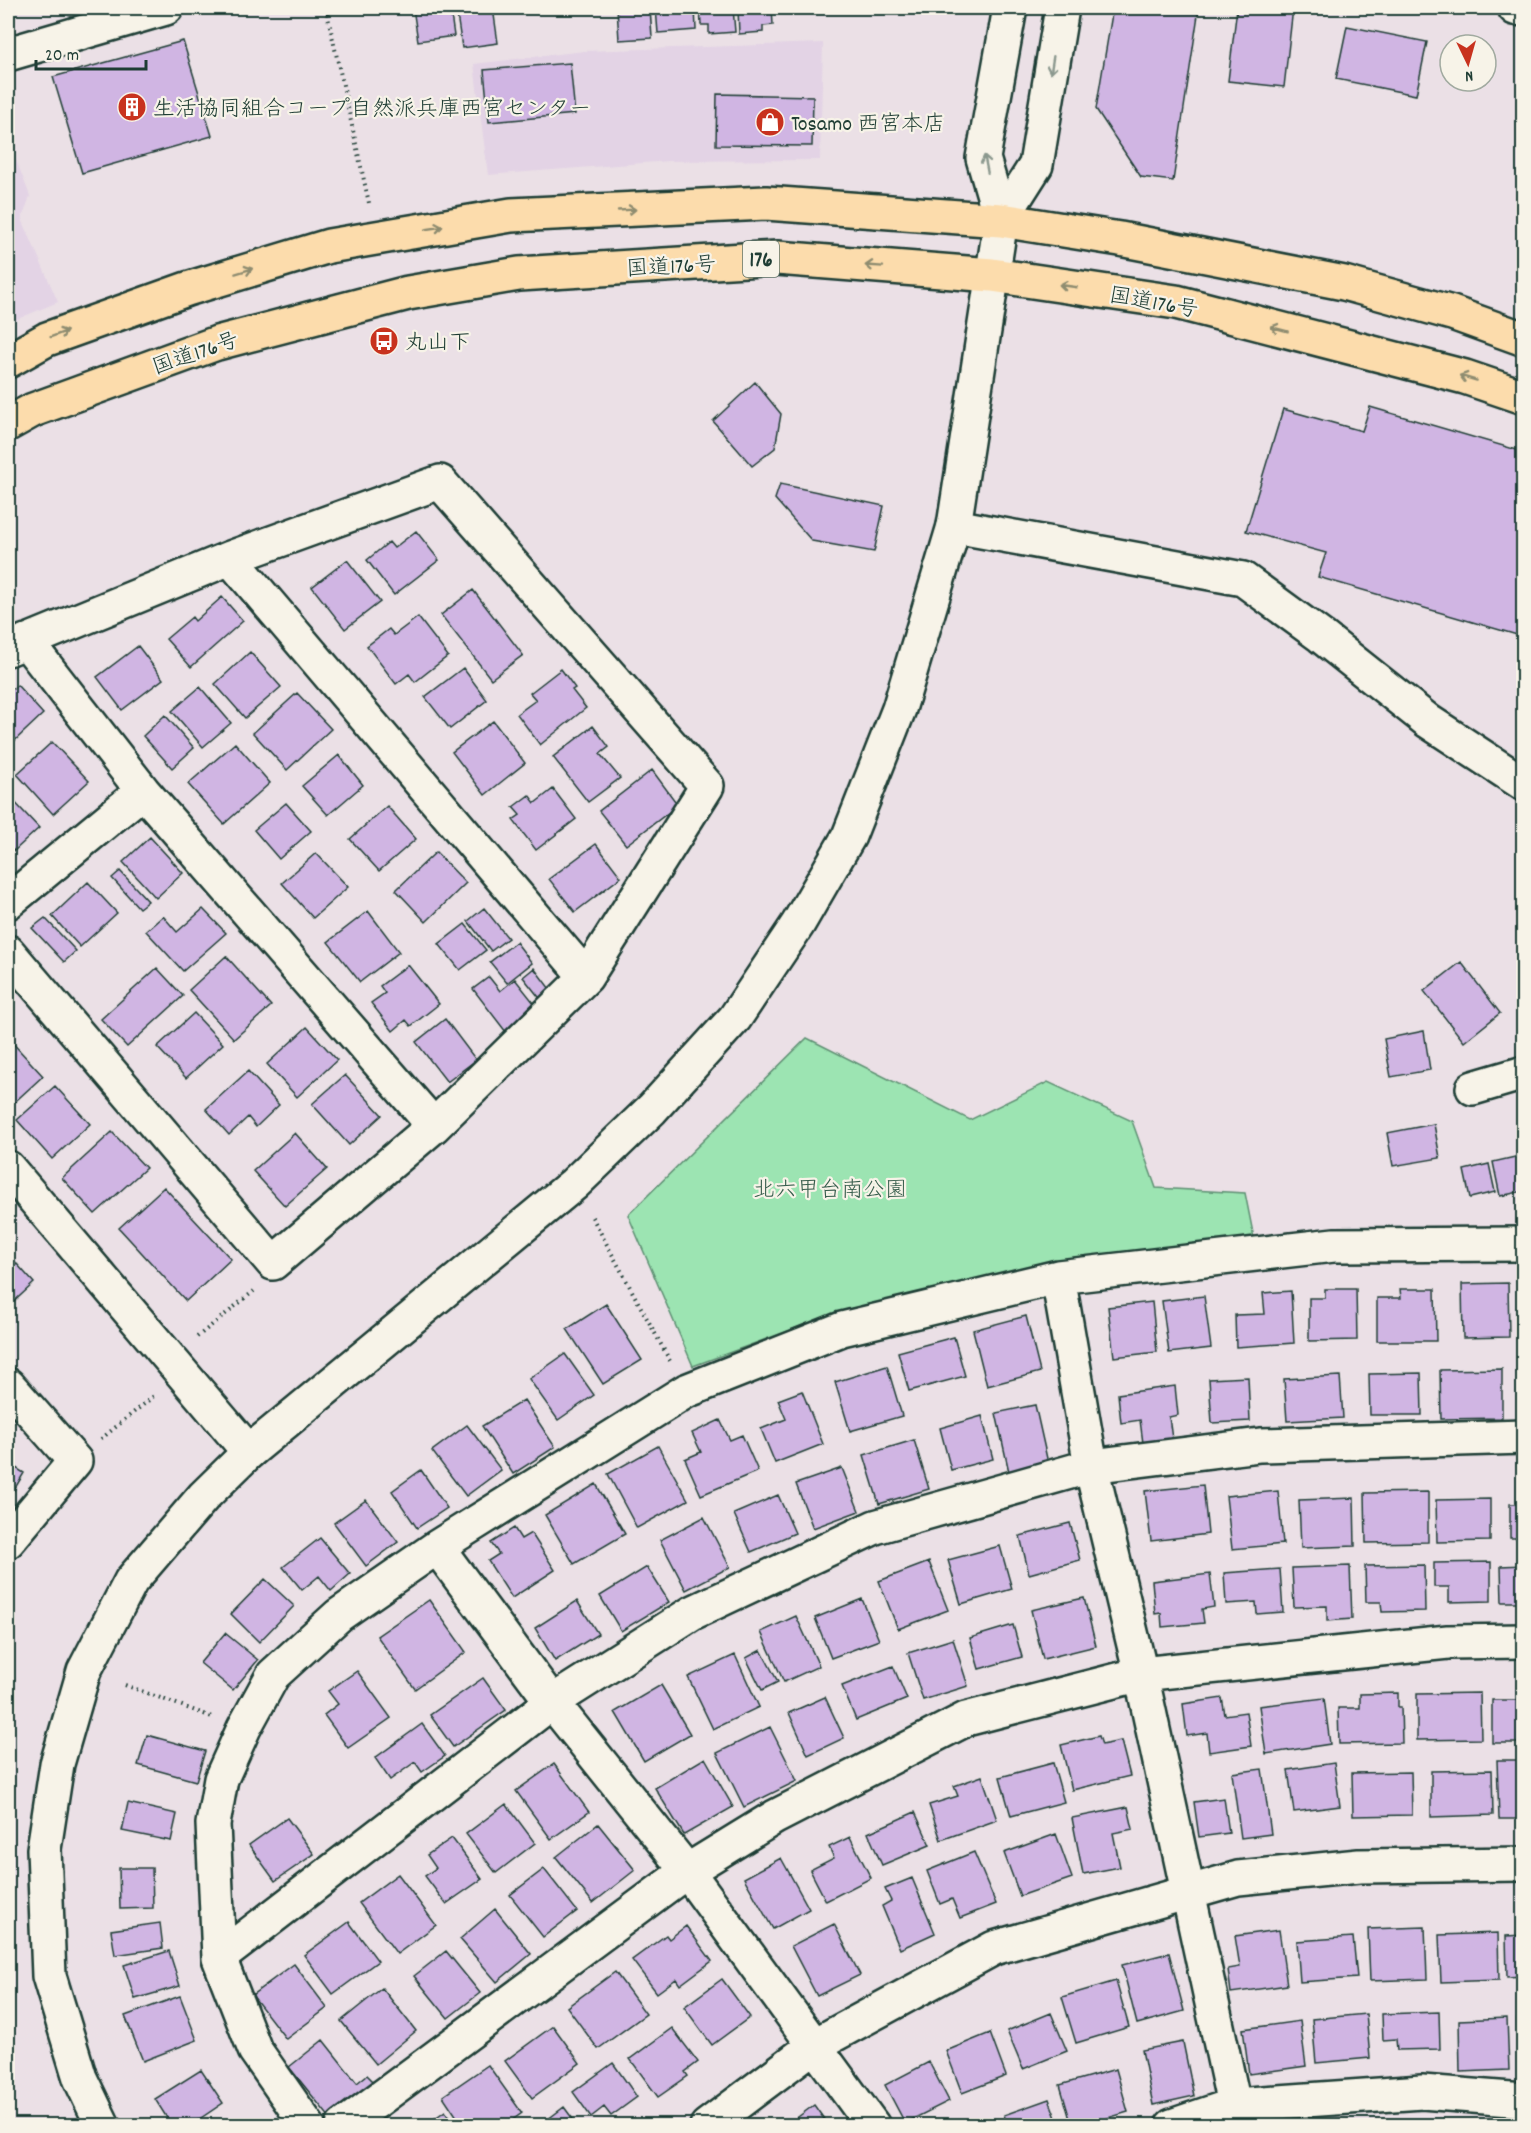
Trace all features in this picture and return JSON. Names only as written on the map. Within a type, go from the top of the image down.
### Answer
[{"type":"highway","points":[[8,361],[57,335],[187,289],[329,246],[511,215],[766,203],[1001,220],[1120,239],[1344,283],[1452,313],[1524,339]]},
{"type":"highway","name":"国道176号","points":[[8,424],[33,410],[217,343],[408,292],[519,274],[777,258],[992,275],[1176,302],[1465,377],[1524,397]]},
{"type":"street","points":[[8,54],[166,8]]},
{"type":"street","points":[[1001,220],[983,158],[1010,8]]},
{"type":"street","points":[[103,2126],[80,2078],[49,1976],[44,1849],[57,1764],[84,1671],[131,1581],[204,1496],[249,1452],[574,1184],[652,1108],[735,1018],[798,924],[849,836],[899,710],[954,526],[1001,220],[1036,165],[1062,8]]},
{"type":"street","points":[[1515,8],[1524,9]]},
{"type":"street","points":[[8,952],[273,1263],[434,1126],[586,977],[707,786],[440,482],[230,558],[17,645],[434,1126]]},
{"type":"street","points":[[954,526],[1243,579],[1321,636],[1428,721],[1524,784]]},
{"type":"street","points":[[230,558],[586,977]]},
{"type":"street","points":[[8,902],[142,791]]},
{"type":"street","points":[[1473,1088],[1524,1073]]},
{"type":"street","points":[[8,1168],[249,1452]]},
{"type":"street","points":[[308,2126],[255,2050],[219,1958],[213,1824],[222,1779],[244,1728],[273,1675],[339,1615],[437,1547],[686,1391],[842,1329],[1058,1277],[1334,1245],[1524,1244]]},
{"type":"street","points":[[1058,1277],[1091,1466],[1141,1674],[1234,2105]]},
{"type":"street","points":[[8,1385],[75,1461],[8,1541]]},
{"type":"street","points":[[219,1958],[552,1702],[692,1613],[875,1527],[1091,1466],[1260,1445],[1524,1437]]},
{"type":"street","points":[[437,1547],[552,1702],[687,1871],[873,2126]]},
{"type":"street","points":[[343,2126],[687,1871],[775,1817],[966,1719],[1141,1674],[1448,1642],[1524,1641]]},
{"type":"street","points":[[707,2126],[815,2045],[994,1948],[1238,1878],[1359,1866],[1524,1864]]},
{"type":"street","points":[[1172,2126],[1234,2105],[1422,2092],[1524,2100]]},
{"type":"path","points":[[326,8],[369,204]]},
{"type":"path","points":[[592,1217],[686,1391]]},
{"type":"path","points":[[194,1340],[263,1284]]},
{"type":"path","points":[[75,1461],[159,1391]]},
{"type":"path","points":[[125,1685],[244,1728]]},
{"type":"shaded area","points":[[823,43],[820,160],[669,161],[488,175],[474,64],[584,51]]},
{"type":"shaded area","points":[[8,139],[30,196],[22,219],[58,302],[8,323]]},
{"type":"green space","name":"北六甲台南公園","points":[[807,1038],[970,1120],[1048,1082],[1132,1121],[1156,1188],[1245,1193],[1255,1243],[1052,1263],[845,1310],[693,1366],[628,1215]]},
{"type":"building","points":[[413,8],[450,8],[454,36],[418,41]]},
{"type":"building","points":[[456,8],[493,8],[498,43],[462,48]]},
{"type":"building","points":[[617,8],[650,8],[652,38],[619,40]]},
{"type":"building","points":[[656,8],[695,8],[696,30],[658,33]]},
{"type":"building","points":[[700,8],[733,8],[735,32],[709,34],[709,25],[701,25]]},
{"type":"building","points":[[738,8],[772,8],[773,25],[763,26],[763,32],[739,34]]},
{"type":"building","points":[[1113,8],[1199,8],[1173,181],[1141,177],[1096,109]]},
{"type":"building","points":[[1237,8],[1293,8],[1284,87],[1228,81]]},
{"type":"building","points":[[1347,26],[1427,42],[1416,95],[1336,79]]},
{"type":"building","name":"生活協同組合コープ自然派兵庫西宮センター","points":[[183,41],[212,136],[82,173],[53,77]]},
{"type":"building","points":[[570,63],[575,114],[489,122],[484,70]]},
{"type":"building","points":[[717,94],[813,96],[812,146],[716,145]]},
{"type":"building","points":[[755,382],[781,414],[775,448],[752,466],[713,421]]},
{"type":"building","points":[[1370,407],[1524,452],[1524,637],[1318,577],[1326,553],[1246,531],[1283,409],[1362,431]]},
{"type":"building","points":[[780,484],[884,506],[874,552],[812,541],[775,499]]},
{"type":"building","points":[[416,531],[439,560],[394,595],[367,560],[389,542],[394,548]]},
{"type":"building","points":[[347,560],[380,602],[345,629],[312,587]]},
{"type":"building","points":[[473,590],[523,655],[491,679],[441,615]]},
{"type":"building","points":[[222,597],[243,621],[191,667],[166,639],[192,617],[195,621]]},
{"type":"building","points":[[418,617],[448,656],[415,682],[409,674],[396,684],[367,646],[389,629],[394,635]]},
{"type":"building","points":[[138,646],[163,679],[122,710],[97,677]]},
{"type":"building","points":[[250,652],[281,687],[245,718],[215,684]]},
{"type":"building","points":[[463,668],[487,700],[450,729],[425,697]]},
{"type":"building","points":[[561,669],[575,688],[572,690],[586,708],[540,745],[517,714],[536,700],[530,693]]},
{"type":"building","points":[[17,685],[43,714],[8,747],[8,694]]},
{"type":"building","points":[[200,687],[231,723],[203,747],[172,711]]},
{"type":"building","points":[[297,693],[331,729],[287,770],[253,733]]},
{"type":"building","points":[[165,715],[194,748],[172,768],[143,736]]},
{"type":"building","points":[[493,721],[525,763],[485,795],[452,752]]},
{"type":"building","points":[[593,726],[609,747],[600,754],[620,778],[588,802],[553,757]]},
{"type":"building","points":[[52,742],[89,781],[53,814],[17,774]]},
{"type":"building","points":[[235,743],[270,783],[224,824],[188,784]]},
{"type":"building","points":[[339,755],[363,785],[328,815],[302,786]]},
{"type":"building","points":[[652,770],[678,805],[626,845],[599,811]]},
{"type":"building","points":[[553,789],[576,819],[536,850],[513,820],[520,815],[513,807],[529,795],[535,803]]},
{"type":"building","points":[[8,795],[39,828],[14,851],[8,845]]},
{"type":"building","points":[[286,803],[311,831],[279,859],[254,830]]},
{"type":"building","points":[[387,806],[416,839],[379,871],[350,839]]},
{"type":"building","points":[[150,837],[183,873],[156,898],[123,862]]},
{"type":"building","points":[[596,844],[621,877],[575,912],[549,879]]},
{"type":"building","points":[[436,852],[466,883],[426,922],[396,890]]},
{"type":"building","points":[[316,853],[348,887],[313,918],[282,883]]},
{"type":"building","points":[[120,871],[148,901],[139,908],[112,878]]},
{"type":"building","points":[[88,882],[117,913],[80,947],[52,916]]},
{"type":"building","points":[[484,908],[508,938],[491,951],[468,921]]},
{"type":"building","points":[[203,909],[226,933],[183,971],[146,931],[163,916],[177,932]]},
{"type":"building","points":[[368,911],[399,952],[360,982],[328,942]]},
{"type":"building","points":[[45,918],[76,951],[64,962],[32,928]]},
{"type":"building","points":[[465,924],[486,950],[460,970],[439,944]]},
{"type":"building","points":[[516,942],[532,963],[507,983],[490,962]]},
{"type":"building","points":[[226,956],[271,1006],[234,1039],[189,990]]},
{"type":"building","points":[[1461,962],[1500,1013],[1464,1042],[1424,991]]},
{"type":"building","points":[[408,965],[439,1004],[411,1026],[406,1020],[393,1031],[371,1003],[385,993],[380,986]]},
{"type":"building","points":[[157,968],[183,996],[127,1047],[101,1019]]},
{"type":"building","points":[[534,968],[553,993],[542,1001],[523,977]]},
{"type":"building","points":[[489,977],[500,991],[515,979],[538,1008],[506,1032],[473,989]]},
{"type":"building","points":[[1524,982],[1524,1014],[1515,985]]},
{"type":"building","points":[[194,1013],[223,1044],[186,1078],[157,1047]]},
{"type":"building","points":[[445,1019],[476,1060],[447,1082],[416,1042]]},
{"type":"building","points":[[307,1027],[337,1060],[297,1097],[267,1064]]},
{"type":"building","points":[[1424,1031],[1430,1070],[1391,1077],[1384,1039]]},
{"type":"building","points":[[8,1038],[43,1076],[8,1108]]},
{"type":"building","points":[[248,1071],[279,1105],[256,1127],[248,1117],[229,1135],[206,1109]]},
{"type":"building","points":[[345,1075],[382,1115],[349,1145],[312,1104]]},
{"type":"building","points":[[55,1086],[90,1124],[52,1159],[17,1120]]},
{"type":"building","points":[[1434,1124],[1440,1158],[1393,1166],[1387,1133]]},
{"type":"building","points":[[112,1132],[146,1168],[95,1214],[62,1178]]},
{"type":"building","points":[[295,1133],[327,1169],[285,1206],[253,1171]]},
{"type":"building","points":[[1524,1155],[1524,1191],[1500,1196],[1493,1162]]},
{"type":"building","points":[[1489,1164],[1495,1192],[1470,1198],[1464,1170]]},
{"type":"building","points":[[164,1187],[231,1259],[186,1301],[119,1228]]},
{"type":"building","points":[[8,1254],[34,1283],[8,1307]]},
{"type":"building","points":[[1508,1283],[1509,1337],[1463,1338],[1462,1284]]},
{"type":"building","points":[[1325,1289],[1356,1289],[1357,1340],[1309,1341],[1309,1298],[1325,1298]]},
{"type":"building","points":[[1400,1289],[1435,1289],[1436,1341],[1377,1341],[1377,1298],[1401,1298]]},
{"type":"building","points":[[1291,1291],[1294,1343],[1236,1347],[1235,1315],[1265,1314],[1263,1293]]},
{"type":"building","points":[[1204,1296],[1211,1348],[1169,1353],[1162,1301]]},
{"type":"building","points":[[1152,1302],[1157,1352],[1114,1357],[1108,1307]]},
{"type":"building","points":[[606,1304],[642,1360],[603,1384],[567,1329]]},
{"type":"building","points":[[1026,1316],[1040,1372],[987,1386],[973,1330]]},
{"type":"building","points":[[954,1337],[965,1376],[909,1391],[898,1352]]},
{"type":"building","points":[[565,1354],[594,1395],[558,1420],[529,1379]]},
{"type":"building","points":[[887,1366],[902,1416],[850,1431],[835,1382]]},
{"type":"building","points":[[1502,1369],[1502,1418],[1441,1419],[1440,1370]]},
{"type":"building","points":[[1421,1373],[1422,1415],[1370,1415],[1369,1374]]},
{"type":"building","points":[[1340,1376],[1343,1418],[1287,1421],[1284,1379]]},
{"type":"building","points":[[1248,1377],[1250,1421],[1212,1423],[1209,1379]]},
{"type":"building","points":[[1175,1386],[1178,1415],[1169,1417],[1172,1439],[1143,1443],[1140,1420],[1121,1423],[1118,1394]]},
{"type":"building","points":[[802,1391],[823,1444],[775,1463],[761,1429],[786,1419],[778,1400]]},
{"type":"building","points":[[524,1400],[555,1447],[513,1474],[482,1426]]},
{"type":"building","points":[[1035,1405],[1048,1463],[1009,1472],[996,1413]]},
{"type":"building","points":[[982,1416],[993,1459],[951,1470],[940,1428]]},
{"type":"building","points":[[720,1420],[730,1440],[742,1435],[758,1471],[701,1495],[685,1459],[701,1452],[692,1433]]},
{"type":"building","points":[[467,1425],[501,1470],[466,1496],[432,1451]]},
{"type":"building","points":[[914,1440],[929,1489],[879,1504],[864,1455]]},
{"type":"building","points":[[658,1446],[688,1500],[637,1528],[608,1474]]},
{"type":"building","points":[[8,1463],[24,1473],[8,1500]]},
{"type":"building","points":[[842,1468],[859,1511],[813,1528],[796,1484]]},
{"type":"building","points":[[421,1470],[447,1508],[417,1528],[392,1491]]},
{"type":"building","points":[[596,1484],[625,1534],[574,1564],[545,1515]]},
{"type":"building","points":[[1203,1485],[1208,1534],[1151,1541],[1145,1491]]},
{"type":"building","points":[[1278,1491],[1283,1544],[1232,1549],[1226,1496]]},
{"type":"building","points":[[1428,1492],[1428,1542],[1366,1543],[1365,1493]]},
{"type":"building","points":[[778,1495],[795,1533],[751,1552],[734,1514]]},
{"type":"building","points":[[1354,1498],[1355,1546],[1301,1548],[1299,1500]]},
{"type":"building","points":[[1490,1499],[1490,1541],[1437,1542],[1436,1500]]},
{"type":"building","points":[[366,1500],[398,1542],[366,1566],[334,1523]]},
{"type":"building","points":[[1510,1504],[1524,1504],[1524,1538],[1510,1538]]},
{"type":"building","points":[[704,1517],[730,1567],[686,1590],[660,1540]]},
{"type":"building","points":[[1070,1523],[1080,1560],[1029,1574],[1020,1536]]},
{"type":"building","points":[[514,1528],[521,1539],[531,1533],[555,1570],[512,1598],[488,1561],[499,1554],[491,1543]]},
{"type":"building","points":[[320,1538],[350,1574],[331,1591],[319,1576],[302,1590],[283,1567]]},
{"type":"building","points":[[1000,1546],[1012,1589],[961,1604],[948,1560]]},
{"type":"building","points":[[929,1562],[948,1610],[898,1629],[879,1581]]},
{"type":"building","points":[[1491,1562],[1491,1601],[1449,1602],[1449,1587],[1434,1587],[1434,1563]]},
{"type":"building","points":[[1424,1565],[1425,1611],[1382,1612],[1381,1602],[1366,1602],[1365,1566]]},
{"type":"building","points":[[1524,1565],[1524,1602],[1502,1602],[1501,1566]]},
{"type":"building","points":[[1350,1566],[1352,1619],[1327,1621],[1327,1606],[1294,1607],[1292,1568]]},
{"type":"building","points":[[647,1567],[669,1602],[621,1631],[600,1596]]},
{"type":"building","points":[[1280,1569],[1283,1612],[1257,1614],[1256,1602],[1226,1604],[1224,1573]]},
{"type":"building","points":[[1210,1574],[1214,1607],[1202,1609],[1204,1623],[1162,1627],[1161,1613],[1155,1614],[1152,1581]]},
{"type":"building","points":[[265,1579],[294,1606],[259,1642],[231,1614]]},
{"type":"building","points":[[1084,1598],[1096,1646],[1043,1659],[1031,1610]]},
{"type":"building","points":[[862,1599],[879,1640],[831,1658],[815,1618]]},
{"type":"building","points":[[429,1600],[466,1652],[415,1689],[377,1636]]},
{"type":"building","points":[[577,1601],[598,1634],[555,1661],[535,1628]]},
{"type":"building","points":[[796,1616],[819,1666],[784,1682],[761,1632]]},
{"type":"building","points":[[1013,1625],[1022,1657],[979,1669],[970,1638]]},
{"type":"building","points":[[225,1633],[258,1660],[233,1690],[200,1663]]},
{"type":"building","points":[[953,1639],[968,1686],[923,1700],[908,1653]]},
{"type":"building","points":[[761,1650],[778,1682],[762,1690],[746,1658]]},
{"type":"building","points":[[735,1655],[759,1707],[713,1729],[688,1677]]},
{"type":"building","points":[[893,1666],[907,1699],[856,1720],[842,1686]]},
{"type":"building","points":[[357,1671],[391,1718],[348,1748],[324,1715],[338,1704],[328,1691]]},
{"type":"building","points":[[483,1678],[506,1710],[453,1747],[430,1715]]},
{"type":"building","points":[[661,1685],[690,1734],[644,1761],[615,1712]]},
{"type":"building","points":[[1398,1693],[1398,1707],[1401,1707],[1402,1743],[1339,1744],[1338,1708],[1360,1708],[1360,1694]]},
{"type":"building","points":[[1480,1693],[1481,1739],[1417,1740],[1417,1694]]},
{"type":"building","points":[[825,1697],[844,1738],[808,1755],[789,1713]]},
{"type":"building","points":[[1222,1698],[1225,1715],[1246,1712],[1251,1746],[1209,1752],[1207,1733],[1187,1736],[1183,1704]]},
{"type":"building","points":[[1324,1698],[1330,1744],[1266,1754],[1259,1706]]},
{"type":"building","points":[[1492,1700],[1524,1700],[1524,1743],[1492,1743]]},
{"type":"building","points":[[422,1724],[445,1756],[422,1772],[415,1762],[390,1780],[375,1758]]},
{"type":"building","points":[[770,1727],[797,1781],[744,1807],[717,1753]]},
{"type":"building","points":[[147,1735],[205,1751],[196,1781],[138,1765]]},
{"type":"building","points":[[1099,1736],[1102,1745],[1121,1741],[1130,1776],[1072,1790],[1061,1745]]},
{"type":"building","points":[[705,1758],[733,1807],[684,1835],[655,1788]]},
{"type":"building","points":[[1497,1760],[1524,1760],[1524,1819],[1499,1819]]},
{"type":"building","points":[[1053,1763],[1064,1802],[1011,1816],[1000,1777]]},
{"type":"building","points":[[1334,1763],[1340,1806],[1294,1812],[1288,1770]]},
{"type":"building","points":[[554,1764],[589,1812],[551,1839],[516,1791]]},
{"type":"building","points":[[1262,1769],[1271,1834],[1241,1838],[1232,1773]]},
{"type":"building","points":[[1492,1770],[1493,1815],[1431,1817],[1431,1771]]},
{"type":"building","points":[[1411,1772],[1412,1815],[1353,1816],[1352,1773]]},
{"type":"building","points":[[982,1776],[997,1820],[941,1840],[929,1805],[958,1796],[954,1786]]},
{"type":"building","points":[[1224,1798],[1229,1833],[1199,1837],[1194,1802]]},
{"type":"building","points":[[128,1803],[177,1814],[171,1841],[122,1831]]},
{"type":"building","points":[[506,1804],[535,1843],[496,1873],[466,1834]]},
{"type":"building","points":[[1128,1807],[1133,1829],[1113,1833],[1120,1867],[1083,1874],[1072,1818]]},
{"type":"building","points":[[915,1812],[930,1845],[882,1865],[868,1833]]},
{"type":"building","points":[[287,1818],[314,1854],[275,1881],[249,1845]]},
{"type":"building","points":[[598,1824],[635,1870],[593,1903],[556,1857]]},
{"type":"building","points":[[1056,1834],[1072,1878],[1020,1896],[1004,1853]]},
{"type":"building","points":[[850,1837],[871,1878],[826,1901],[810,1870],[834,1858],[829,1847]]},
{"type":"building","points":[[452,1838],[482,1879],[446,1904],[425,1876],[436,1868],[427,1855]]},
{"type":"building","points":[[974,1852],[996,1904],[960,1918],[952,1899],[940,1904],[927,1871]]},
{"type":"building","points":[[781,1858],[809,1909],[773,1929],[744,1878]]},
{"type":"building","points":[[119,1868],[152,1868],[153,1908],[120,1909]]},
{"type":"building","points":[[544,1869],[577,1911],[543,1937],[510,1895]]},
{"type":"building","points":[[398,1874],[436,1925],[397,1954],[359,1903]]},
{"type":"building","points":[[912,1878],[935,1933],[900,1949],[882,1906],[891,1901],[885,1889]]},
{"type":"building","points":[[495,1909],[531,1954],[497,1982],[460,1939]]},
{"type":"building","points":[[349,1922],[378,1961],[333,1994],[304,1955]]},
{"type":"building","points":[[160,1923],[163,1948],[115,1955],[111,1930]]},
{"type":"building","points":[[834,1924],[860,1975],[817,1996],[791,1946]]},
{"type":"building","points":[[686,1926],[712,1961],[680,1985],[676,1979],[657,1993],[632,1960],[666,1935],[669,1939]]},
{"type":"building","points":[[1425,1927],[1427,1979],[1370,1981],[1368,1929]]},
{"type":"building","points":[[1279,1930],[1287,1985],[1231,1993],[1228,1969],[1240,1967],[1235,1936]]},
{"type":"building","points":[[1498,1933],[1499,1980],[1441,1982],[1439,1935]]},
{"type":"building","points":[[1524,1935],[1524,1976],[1507,1977],[1506,1936]]},
{"type":"building","points":[[1353,1937],[1357,1978],[1300,1982],[1297,1941]]},
{"type":"building","points":[[169,1951],[180,1986],[135,1999],[124,1965]]},
{"type":"building","points":[[446,1951],[480,1993],[448,2018],[414,1976]]},
{"type":"building","points":[[1169,1953],[1184,2011],[1137,2024],[1122,1965]]},
{"type":"building","points":[[294,1964],[327,2008],[286,2039],[252,1995]]},
{"type":"building","points":[[615,1972],[646,2014],[598,2049],[567,2007]]},
{"type":"building","points":[[722,1979],[750,2017],[712,2045],[684,2007]]},
{"type":"building","points":[[1116,1981],[1129,2027],[1076,2043],[1062,1997]]},
{"type":"building","points":[[382,1988],[416,2031],[376,2064],[341,2021]]},
{"type":"building","points":[[180,1996],[197,2040],[143,2061],[125,2016]]},
{"type":"building","points":[[1439,2012],[1440,2049],[1397,2050],[1396,2039],[1383,2040],[1382,2014]]},
{"type":"building","points":[[1051,2013],[1067,2051],[1023,2069],[1007,2031]]},
{"type":"building","points":[[1366,2014],[1370,2058],[1316,2063],[1312,2019]]},
{"type":"building","points":[[1507,2018],[1509,2070],[1460,2072],[1459,2020]]},
{"type":"building","points":[[1517,2019],[1524,2019],[1524,2056],[1518,2057]]},
{"type":"building","points":[[1300,2021],[1306,2066],[1249,2074],[1243,2029]]},
{"type":"building","points":[[553,2026],[580,2063],[532,2098],[505,2061]]},
{"type":"building","points":[[672,2028],[698,2062],[685,2072],[688,2076],[658,2097],[630,2059]]},
{"type":"building","points":[[990,2033],[1006,2076],[962,2093],[946,2051]]},
{"type":"building","points":[[323,2040],[357,2083],[367,2075],[374,2082],[330,2118],[289,2067]]},
{"type":"building","points":[[1183,2042],[1194,2096],[1153,2105],[1142,2050]]},
{"type":"building","points":[[929,2062],[949,2101],[905,2123],[885,2085]]},
{"type":"building","points":[[613,2063],[637,2097],[611,2116],[604,2107],[591,2117],[573,2092]]},
{"type":"building","points":[[488,2065],[522,2113],[504,2126],[463,2126],[443,2096]]},
{"type":"building","points":[[1116,2069],[1128,2112],[1081,2126],[1072,2126],[1060,2085]]},
{"type":"building","points":[[201,2070],[223,2103],[189,2126],[172,2126],[155,2099]]},
{"type":"building","points":[[1049,2099],[1059,2126],[1008,2126],[1004,2115]]},
{"type":"building","points":[[814,2105],[829,2126],[786,2126]]},
{"type":"building","points":[[564,2107],[578,2126],[539,2126]]},
{"type":"building","points":[[445,2111],[455,2126],[424,2126]]},
{"type":"place","name":"生活協同組合コープ自然派兵庫西宮センター","points":[[132,107]]},
{"type":"place","name":"Tosamo 西宮本店","points":[[770,122]]},
{"type":"place","name":"丸山下","points":[[384,341]]}]
